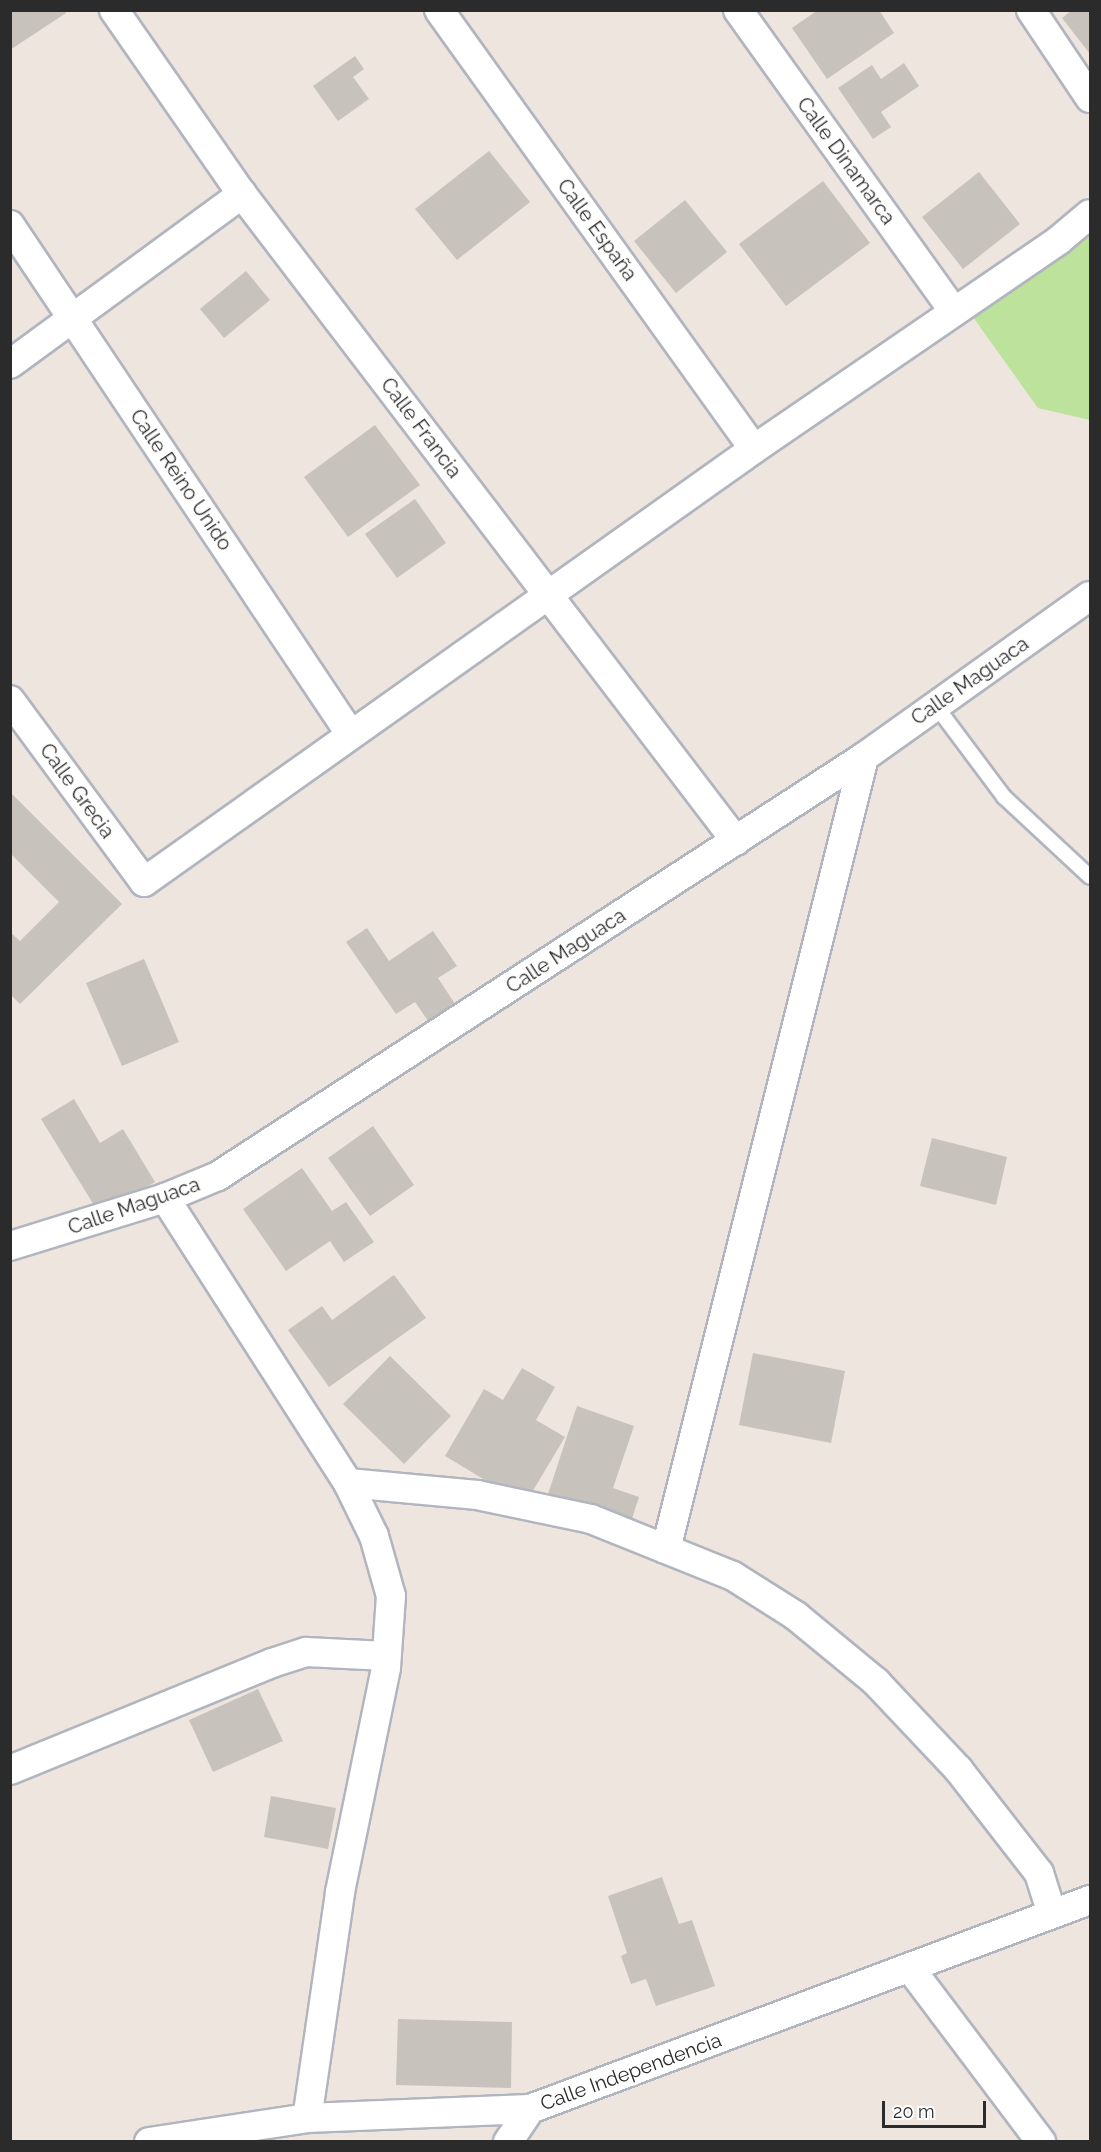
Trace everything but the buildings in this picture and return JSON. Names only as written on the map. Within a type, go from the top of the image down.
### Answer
[{"type":"street","name":"Calle Francia","points":[[114,10],[242,194],[736,841]]},
{"type":"street","name":"Calle España","points":[[439,10],[754,448]]},
{"type":"street","name":"Calle Dinamarca","points":[[738,10],[954,312]]},
{"type":"street","points":[[1031,10],[1090,98]]},
{"type":"street","points":[[10,364],[242,194]]},
{"type":"street","points":[[351,735],[550,596],[754,448],[1059,240],[1090,214]]},
{"type":"street","name":"Calle Reino Unido","points":[[10,225],[351,735]]},
{"type":"street","name":"Calle Maguaca","points":[[10,1246],[165,1198],[218,1176],[864,757],[1090,596]]},
{"type":"street","name":"Calle Grecia","points":[[14,711],[144,882],[351,735]]},
{"type":"street","points":[[666,1548],[864,757]]},
{"type":"street","points":[[165,1198],[348,1483],[374,1536],[391,1596],[386,1656],[340,1893],[307,2118]]},
{"type":"street","points":[[348,1483],[477,1495],[591,1519],[732,1576],[796,1616],[876,1682],[958,1769],[1039,1873],[1052,1914]]},
{"type":"street","points":[[10,1770],[272,1663],[306,1652],[386,1656]]},
{"type":"street","name":"Calle Independencia","points":[[149,2142],[307,2118],[530,2109],[1090,1900]]},
{"type":"street","points":[[910,1968],[1041,2142]]},
{"type":"street","points":[[508,2142],[530,2109]]},
{"type":"lane","points":[[936,706],[1004,797],[1090,877]]},
{"type":"green space","points":[[1090,235],[1090,420],[1038,408],[973,317]]}]
